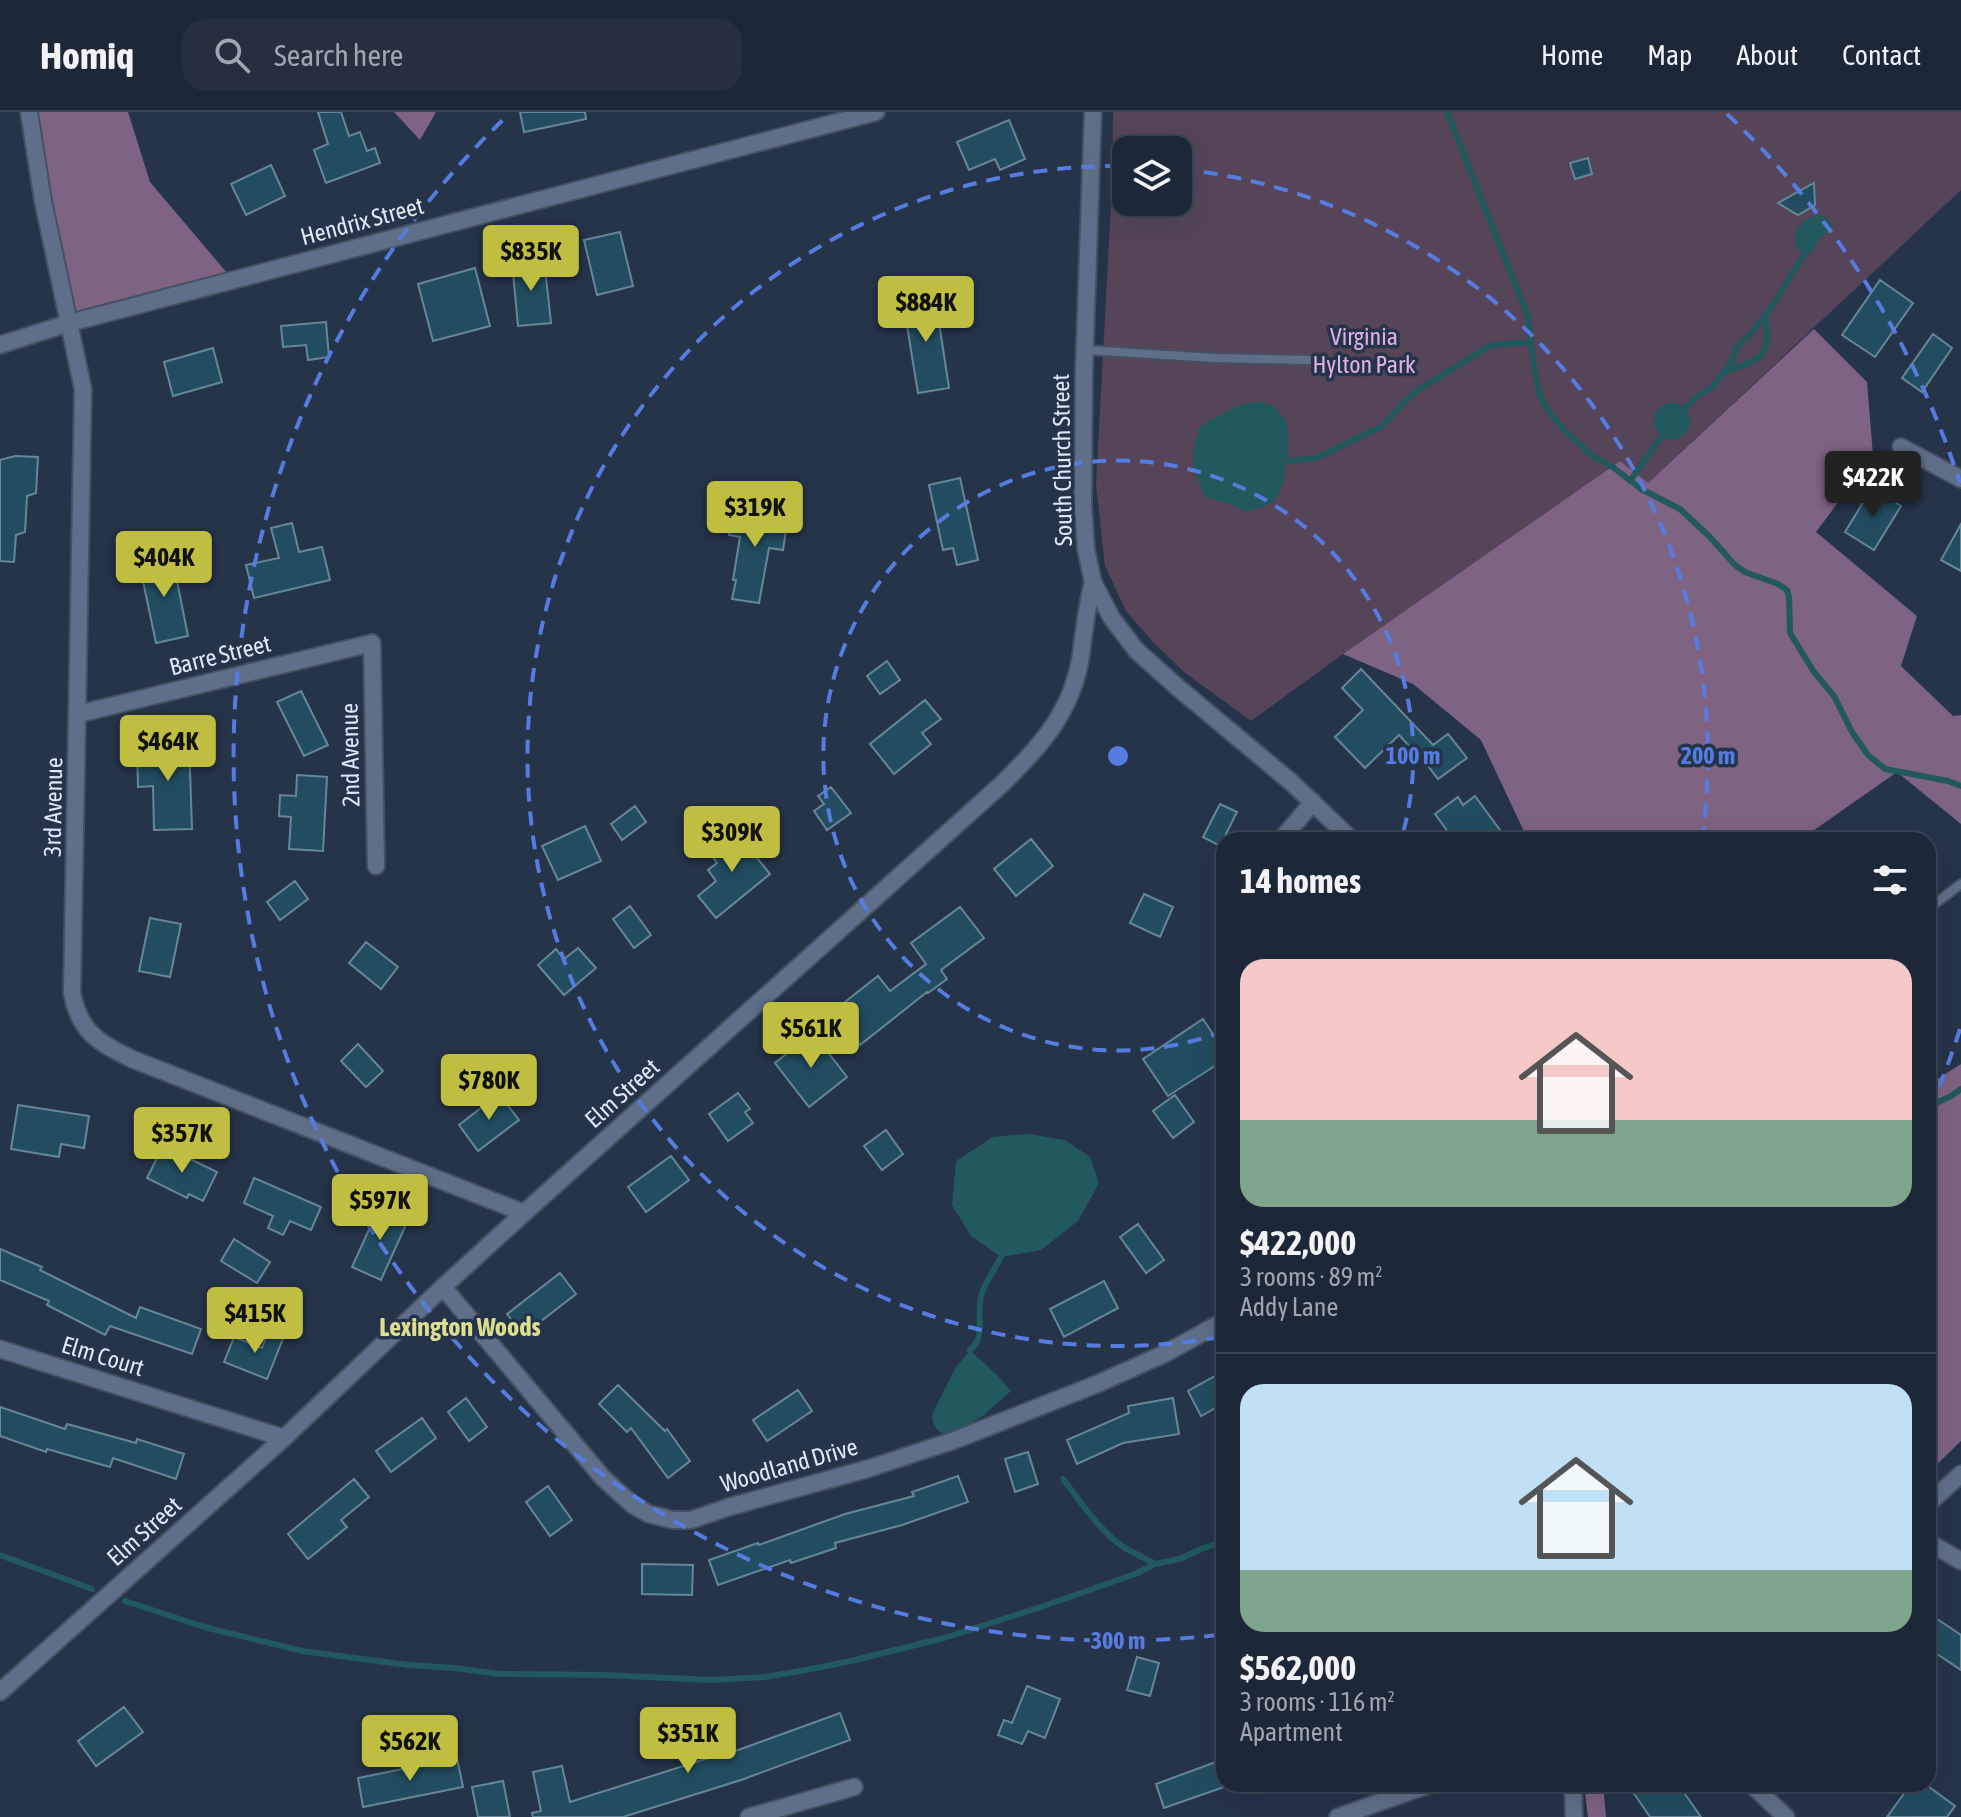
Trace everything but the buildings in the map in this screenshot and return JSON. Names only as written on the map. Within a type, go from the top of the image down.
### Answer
[{"type":"street","name":"3rd Avenue","points":[[29,112],[43,201],[83,389],[72,993],[76,1011],[84,1027],[100,1041],[132,1059],[524,1213]]},
{"type":"street","name":"Hendrix Street","points":[[0,345],[69,323],[851,115],[876,112]]},
{"type":"street","name":"South Church Street","points":[[1093,112],[1083,505],[1086,549],[1093,582],[1111,617],[1136,650],[1344,832]]},
{"type":"street","points":[[1901,447],[1961,479]]},
{"type":"street","name":"Elm Street","points":[[0,1692],[284,1438],[443,1287],[1030,756],[1058,722],[1072,691],[1081,657],[1085,615],[1093,582]]},
{"type":"street","name":"Barre Street","points":[[78,714],[372,643]]},
{"type":"street","name":"2nd Avenue","points":[[372,643],[376,866]]},
{"type":"street","points":[[1288,832],[1313,802]]},
{"type":"street","name":"Woodland Drive","points":[[443,1287],[603,1478],[633,1505],[649,1514],[673,1520],[691,1520],[955,1440],[1097,1384],[1164,1354],[1216,1325]]},
{"type":"street","name":"Elm Court","points":[[0,1349],[284,1438]]},
{"type":"street","points":[[1936,1497],[1961,1474]]},
{"type":"street","points":[[1936,1547],[1961,1561]]},
{"type":"street","points":[[749,1817],[854,1787]]},
{"type":"street","points":[[1338,1817],[1408,1792]]},
{"type":"street","points":[[1573,1792],[1574,1817]]},
{"type":"street","points":[[1759,1792],[1786,1817]]},
{"type":"lane","points":[[1086,350],[1308,360]]},
{"type":"lane","points":[[1936,903],[1961,884]]},
{"type":"green space","name":"Virginia Hylton Park","points":[[1113,112],[1961,112],[1961,190],[1647,484],[1620,461],[1251,721],[1184,672],[1126,611],[1105,566],[1096,484],[1112,187],[1112,216],[1192,216],[1192,136],[1113,136]]},
{"type":"shaded area","points":[[29,112],[128,112],[150,182],[233,280],[69,323]]},
{"type":"shaded area","points":[[394,112],[436,112],[420,140]]},
{"type":"shaded area","points":[[1817,215],[1828,219],[1832,229],[1820,238],[1811,254],[1796,248],[1795,236],[1806,219]]},
{"type":"shaded area","points":[[1814,329],[1867,382],[1873,456],[1816,532],[1917,616],[1901,666],[1953,716],[1961,715],[1961,824],[1897,772],[1811,832],[1524,832],[1481,740],[1413,684],[1343,654],[1620,461],[1648,483]]},
{"type":"shaded area","points":[[1258,402],[1272,405],[1285,418],[1288,435],[1286,468],[1275,499],[1244,512],[1203,494],[1194,468],[1194,450],[1200,426],[1239,405]]},
{"type":"shaded area","points":[[1672,403],[1685,408],[1690,421],[1685,434],[1672,439],[1659,434],[1654,421],[1659,408]]},
{"type":"shaded area","points":[[1961,1064],[1961,1441],[1936,1465],[1936,1080]]},
{"type":"shaded area","points":[[1028,1134],[1065,1140],[1090,1157],[1099,1183],[1078,1221],[1041,1250],[1001,1257],[971,1236],[952,1205],[956,1161],[993,1137]]},
{"type":"shaded area","points":[[970,1350],[1011,1391],[984,1415],[958,1432],[941,1433],[932,1419],[933,1412],[956,1367]]},
{"type":"shaded area","points":[[1585,1792],[1604,1792],[1606,1817],[1588,1817]]},
{"type":"waterway","points":[[1447,112],[1528,316],[1540,396],[1549,412],[1590,454],[1641,489],[1680,509],[1735,565],[1787,590],[1790,633],[1814,672],[1834,696],[1868,755],[1885,769],[1961,786]]},
{"type":"waterway","points":[[1686,407],[1713,386],[1732,361],[1736,348],[1772,306],[1805,253]]},
{"type":"waterway","points":[[1724,372],[1761,355],[1767,340],[1765,315]]},
{"type":"waterway","points":[[1287,461],[1317,458],[1382,426],[1413,393],[1491,345],[1531,342]]},
{"type":"waterway","points":[[1630,481],[1662,435]]},
{"type":"waterway","points":[[1936,1103],[1961,1089]]},
{"type":"waterway","points":[[970,1350],[978,1339],[982,1293],[1001,1257]]},
{"type":"waterway","points":[[1063,1479],[1105,1532],[1155,1564]]},
{"type":"waterway","points":[[125,1601],[204,1627],[302,1651],[500,1674],[712,1680],[801,1671],[944,1638],[1041,1607],[1155,1564],[1180,1559],[1216,1544]]},
{"type":"waterway","points":[[0,1555],[92,1589]]},
{"type":"district","name":"Lexington Woods","points":[[460,1327]]}]
